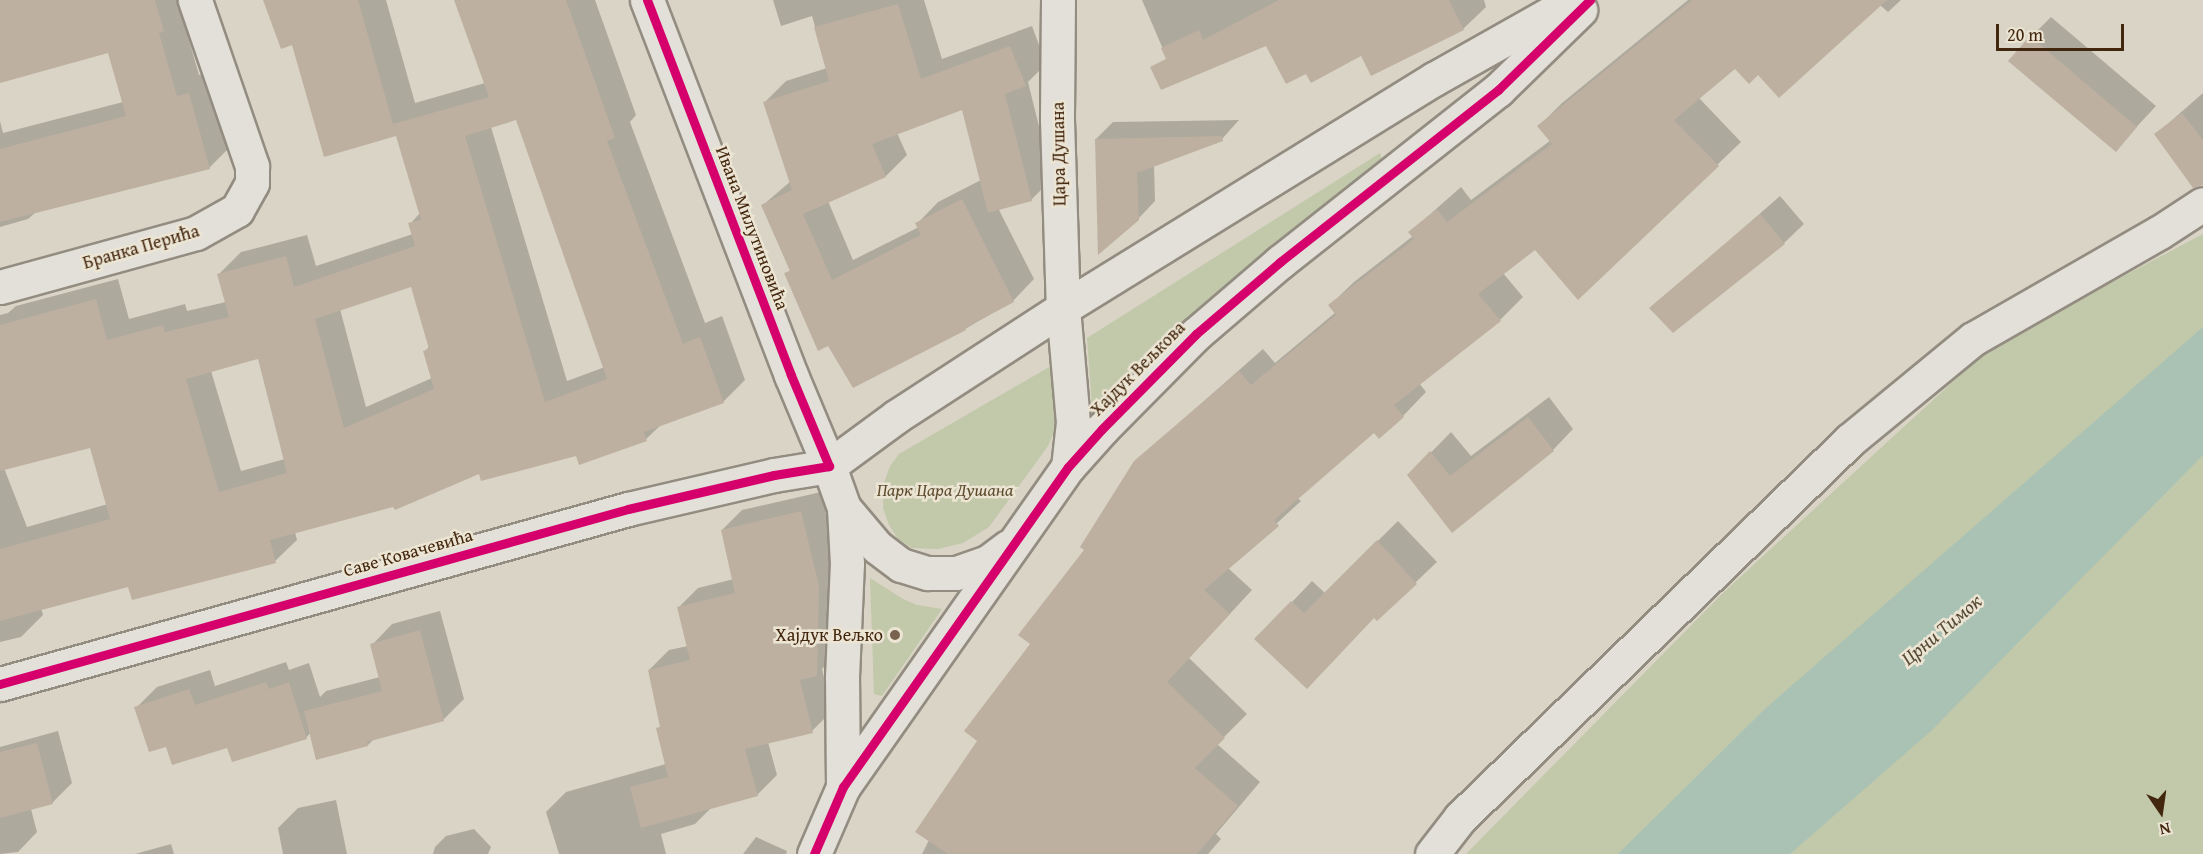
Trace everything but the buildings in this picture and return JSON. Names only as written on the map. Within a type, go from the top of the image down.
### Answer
[{"type":"street","name":"Бранка Перића","points":[[0,287],[196,233],[237,210],[252,183],[252,166],[195,0]]},
{"type":"street","name":"Ивана Милутиновића","points":[[647,0],[790,375],[829,466]]},
{"type":"street","name":"Цара Душана","points":[[1058,0],[1058,120],[1063,308],[1073,422],[1068,467]]},
{"type":"street","points":[[829,466],[897,416],[1063,308],[1434,79],[1574,0]]},
{"type":"street","name":"Хајдук Вељкова","points":[[814,854],[843,787],[1021,537],[1068,467],[1196,334],[1280,262],[1498,90],[1590,0]]},
{"type":"street","points":[[1432,854],[1460,818],[1850,440],[1973,339],[2160,232],[2203,204]]},
{"type":"street","name":"Хајдук Вељкова","points":[[829,466],[844,508],[847,564],[842,676],[843,787]]},
{"type":"street","name":"Саве Ковачевића","points":[[0,684],[628,509],[774,475],[829,466]]},
{"type":"street","points":[[844,508],[877,547],[901,565],[928,573],[956,573],[988,562],[1021,537]]},
{"type":"green space","points":[[1380,153],[1383,163],[1092,406],[1087,338]]},
{"type":"green space","points":[[2203,234],[2203,854],[1466,854],[1724,592],[1993,345]]},
{"type":"green space","name":"Парк Цара Душана","points":[[1051,366],[1055,430],[1048,446],[989,527],[963,543],[938,549],[912,548],[898,539],[889,525],[883,508],[884,483],[890,466],[899,454]]},
{"type":"green space","points":[[870,578],[903,599],[917,605],[942,609],[882,696],[874,694]]},
{"type":"water","name":"Црни Тимок","points":[[2203,327],[2203,455],[1931,731],[1790,854],[1618,854],[1766,708]]},
{"type":"cycle path","points":[[0,684],[628,509],[774,475],[829,466],[791,375],[647,0]]},
{"type":"cycle path","points":[[814,854],[843,787],[1068,467],[1102,429],[1196,334],[1280,262],[1498,90],[1590,0]]},
{"type":"place","name":"Хајдук Вељко","points":[[895,635]]}]
